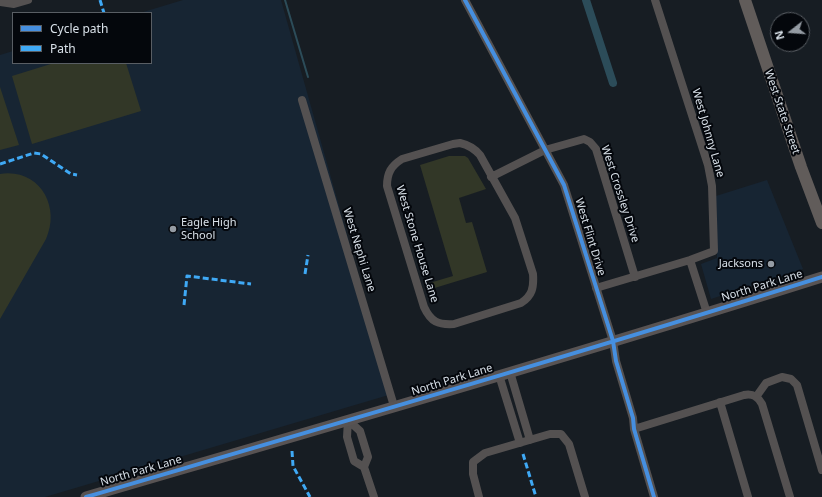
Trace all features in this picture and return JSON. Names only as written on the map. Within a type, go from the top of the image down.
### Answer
[{"type":"main road","name":"West State Street","points":[[745,0],[801,167],[822,223]]},
{"type":"street","points":[[1,3],[14,4],[28,0]]},
{"type":"street","name":"West Flint Drive","points":[[465,0],[564,185],[613,341],[616,361],[654,497]]},
{"type":"street","name":"West Johnny Lane","points":[[654,0],[708,165],[712,186],[714,251],[690,260]]},
{"type":"street","name":"West Nephi Lane","points":[[302,100],[394,406]]},
{"type":"street","name":"West Crossley Drive","points":[[545,150],[584,139],[590,142],[596,149],[635,277]]},
{"type":"street","name":"West Stone House Lane","points":[[460,143],[475,149],[480,155],[491,177],[515,218],[533,274],[534,283],[532,293],[521,304],[454,324],[436,322],[428,316],[424,307],[387,186],[387,177],[395,163],[402,159],[460,143]]},
{"type":"street","points":[[491,177],[545,150]]},
{"type":"street","points":[[596,288],[690,260],[706,313]]},
{"type":"street","name":"North Park Lane","points":[[86,497],[613,341],[822,277]]},
{"type":"street","points":[[505,373],[530,440]]},
{"type":"street","points":[[505,373],[520,443]]},
{"type":"street","points":[[756,397],[764,385],[768,382],[782,378],[791,379],[797,385],[822,470]]},
{"type":"street","points":[[634,429],[749,394],[756,397],[762,404],[790,497]]},
{"type":"street","points":[[720,402],[748,497]]},
{"type":"street","points":[[348,420],[347,437],[354,461],[364,467]]},
{"type":"street","points":[[348,420],[360,431],[368,457],[364,467],[374,497]]},
{"type":"street","points":[[480,497],[473,474],[473,462],[485,453],[550,434],[562,434],[569,444],[585,497]]},
{"type":"shaded area","name":"Eagle High School","points":[[183,0],[281,0],[392,394],[45,497],[0,497],[0,55],[12,51],[12,64],[152,64],[152,12],[143,12]]},
{"type":"shaded area","points":[[767,180],[803,269],[711,299],[701,264],[717,258],[716,196]]},
{"type":"green space","points":[[51,64],[126,64],[141,111],[32,144],[12,76]]},
{"type":"green space","points":[[0,87],[19,145],[0,150]]},
{"type":"green space","points":[[449,156],[465,156],[468,158],[486,189],[459,198],[466,223],[472,222],[487,272],[428,290],[426,284],[453,276],[420,165]]},
{"type":"green space","points":[[0,174],[14,174],[26,177],[36,183],[48,202],[51,214],[50,226],[46,239],[0,319]]},
{"type":"waterway","points":[[285,0],[308,77]]},
{"type":"waterway","points":[[586,0],[613,83]]},
{"type":"marked path","points":[[100,0],[104,12]]},
{"type":"marked path","points":[[0,164],[34,153],[41,154],[71,174],[77,175]]},
{"type":"marked path","points":[[305,274],[308,255]]},
{"type":"marked path","points":[[184,305],[187,276],[251,284]]},
{"type":"marked path","points":[[292,451],[293,466],[310,497]]},
{"type":"marked path","points":[[523,454],[536,497]]},
{"type":"cycle path","points":[[465,0],[564,185],[613,341],[616,361],[654,497]]},
{"type":"cycle path","points":[[86,497],[363,416],[822,277]]},
{"type":"place","name":"Eagle High School","points":[[173,229]]},
{"type":"place","name":"Jacksons","points":[[771,264]]}]
